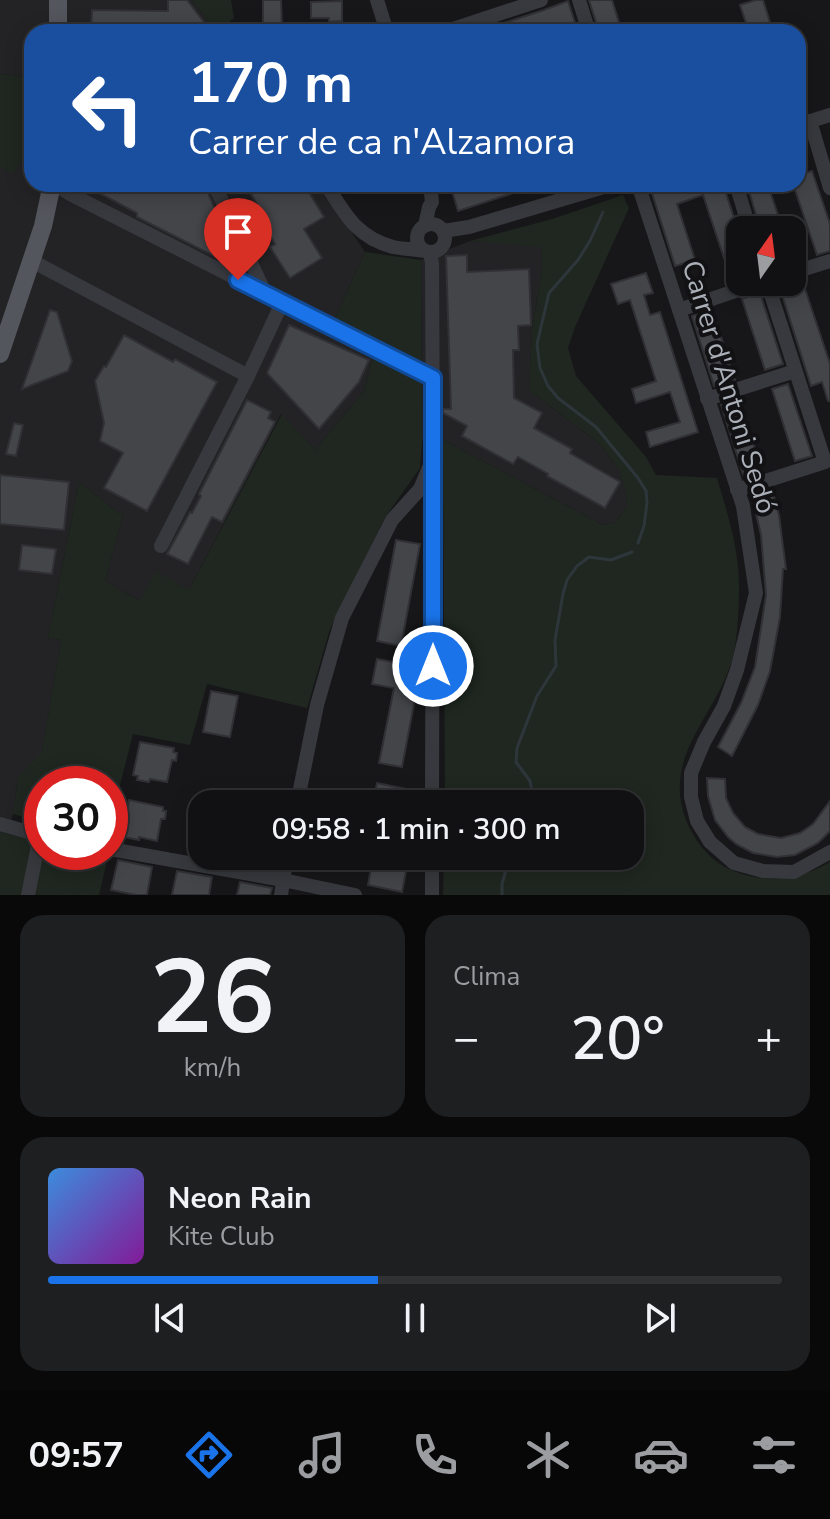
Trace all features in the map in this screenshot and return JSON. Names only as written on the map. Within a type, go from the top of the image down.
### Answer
[{"type":"main road","points":[[58,0],[58,24]]},
{"type":"main road","points":[[0,354],[52,192]]},
{"type":"street","points":[[377,0],[384,24]]},
{"type":"street","points":[[468,24],[541,0]]},
{"type":"street","points":[[579,0],[586,24]]},
{"type":"street","points":[[806,122],[830,115]]},
{"type":"street","points":[[806,128],[830,188]]},
{"type":"street","points":[[67,192],[433,378]]},
{"type":"street","points":[[218,192],[266,295]]},
{"type":"street","points":[[331,192],[350,222],[366,237],[404,248],[432,242],[469,227],[587,192]]},
{"type":"street","points":[[431,192],[432,790]]},
{"type":"street","name":"Carrer d'Antoni Sedó","points":[[641,192],[743,506],[756,593],[737,670],[724,706],[691,773],[691,797],[697,821],[710,842],[734,863],[763,871],[794,872],[830,852]]},
{"type":"street","points":[[738,192],[746,216]]},
{"type":"street","points":[[32,261],[248,376]]},
{"type":"street","points":[[806,269],[830,261]]},
{"type":"street","points":[[679,310],[726,295]]},
{"type":"street","points":[[737,490],[825,462],[769,296]]},
{"type":"street","points":[[161,546],[282,303]]},
{"type":"street","points":[[707,399],[794,368]]},
{"type":"street","points":[[300,790],[317,705],[342,618],[392,520],[420,489],[433,457]]},
{"type":"street","points":[[0,824],[24,831]]},
{"type":"street","points":[[128,853],[282,887],[355,895]]},
{"type":"street","points":[[28,895],[34,870]]},
{"type":"street","points":[[432,870],[432,895]]},
{"type":"shaded area","points":[[0,0],[192,0],[211,24],[24,24],[24,76],[0,74]]},
{"type":"shaded area","points":[[192,0],[231,0],[234,18],[227,24],[211,24]]},
{"type":"shaded area","points":[[0,74],[24,76],[24,155],[14,174],[0,167]]},
{"type":"shaded area","points":[[24,155],[24,192],[324,192],[365,252],[327,336],[373,358],[364,391],[315,450],[281,414],[189,590],[140,601],[105,581],[123,516],[79,482],[48,638],[61,640],[42,752],[29,766],[24,766],[24,772],[18,778],[7,834],[0,832],[0,167],[14,173]]},
{"type":"shaded area","points":[[623,195],[629,208],[568,348],[576,376],[646,457],[656,475],[717,478],[732,534],[738,562],[736,640],[731,665],[687,753],[681,776],[681,800],[689,827],[712,858],[724,867],[743,874],[782,878],[807,873],[830,862],[830,895],[443,895],[444,870],[644,870],[644,790],[445,790],[443,440],[603,525],[616,522],[627,506],[618,469],[599,443],[529,390],[532,329],[542,270],[541,247],[470,241],[552,219]]},
{"type":"shaded area","points":[[470,241],[541,246],[542,270],[532,329],[529,390],[599,443],[618,469],[627,506],[616,522],[603,525],[443,440],[422,440],[421,260]]},
{"type":"shaded area","points":[[365,252],[421,260],[420,468],[384,519],[330,629],[307,708],[207,684],[190,745],[133,734],[125,766],[29,766],[42,751],[61,640],[48,638],[79,482],[123,516],[105,581],[140,601],[156,571],[189,590],[282,414],[315,450],[364,391],[373,358],[327,336]]},
{"type":"shaded area","points":[[24,771],[24,817],[13,814],[18,778]]},
{"type":"shaded area","points":[[0,832],[24,838],[24,870],[105,870],[99,895],[0,895]]},
{"type":"building","points":[[168,0],[187,0],[205,24],[91,24],[92,10],[168,11]]},
{"type":"building","points":[[263,0],[281,0],[282,24],[263,24]]},
{"type":"building","points":[[589,0],[612,0],[620,24],[596,24]]},
{"type":"building","points":[[763,0],[770,24],[746,24],[740,5]]},
{"type":"building","points":[[342,1],[342,21],[311,18],[311,2]]},
{"type":"building","points":[[568,1],[575,24],[501,24]]},
{"type":"building","points":[[812,171],[830,224],[830,251],[817,255],[796,192],[806,192],[806,173]]},
{"type":"building","points":[[97,192],[208,192],[222,224],[218,232],[227,236],[220,250],[225,253],[222,260],[137,217],[137,213]]},
{"type":"building","points":[[250,192],[309,192],[324,217],[304,229],[322,258],[290,278],[270,247],[275,244],[256,214],[261,211]]},
{"type":"building","points":[[452,192],[517,192],[458,211]]},
{"type":"building","points":[[652,192],[726,192],[733,216],[726,216],[726,264],[703,195],[677,204],[695,260],[675,266]]},
{"type":"building","points":[[749,192],[770,192],[778,216],[756,216]]},
{"type":"building","points":[[467,255],[467,272],[529,269],[531,325],[518,326],[519,350],[513,350],[514,398],[542,413],[534,428],[572,449],[570,453],[620,482],[605,508],[518,457],[513,464],[462,436],[467,426],[443,413],[443,409],[451,409],[446,256]]},
{"type":"building","points":[[646,273],[653,293],[644,295],[650,315],[660,312],[698,432],[650,447],[646,432],[680,422],[670,392],[636,403],[632,389],[656,381],[630,300],[618,304],[611,284]]},
{"type":"building","points":[[806,292],[830,364],[830,401],[822,382],[811,386],[782,296],[806,296]]},
{"type":"building","points":[[761,296],[783,364],[765,370],[742,299]]},
{"type":"building","points":[[712,309],[735,380],[714,386],[692,316]]},
{"type":"building","points":[[50,310],[57,312],[72,361],[68,371],[22,389]]},
{"type":"building","points":[[289,325],[369,360],[359,382],[319,429],[267,373]]},
{"type":"building","points":[[124,335],[217,382],[147,511],[104,488],[123,453],[100,441],[104,423],[95,381]]},
{"type":"building","points":[[788,384],[812,456],[795,461],[772,389]]},
{"type":"building","points":[[739,399],[762,471],[744,477],[721,405]]},
{"type":"building","points":[[247,400],[271,412],[268,418],[275,422],[222,522],[212,517],[188,564],[167,554],[201,496],[199,494]]},
{"type":"building","points":[[14,423],[23,425],[16,456],[6,454]]},
{"type":"building","points":[[0,475],[69,482],[64,530],[0,524]]},
{"type":"building","points":[[772,490],[779,515],[786,569],[783,569],[780,617],[770,671],[758,705],[732,756],[718,747],[741,703],[755,667],[766,595],[761,535],[752,496]]},
{"type":"building","points":[[396,540],[420,544],[401,646],[377,641]]},
{"type":"building","points":[[22,545],[56,549],[52,574],[19,570]]},
{"type":"building","points":[[377,659],[421,667],[402,767],[379,763],[394,688],[372,684]]},
{"type":"building","points":[[211,691],[238,696],[230,737],[203,732]]},
{"type":"building","points":[[140,742],[174,748],[176,761],[172,760],[167,782],[137,780],[138,776],[133,775]]},
{"type":"building","points":[[707,778],[725,779],[726,798],[733,813],[745,827],[758,834],[781,838],[800,833],[813,824],[830,801],[830,831],[818,843],[795,855],[777,857],[753,853],[736,844],[715,820]]},
{"type":"building","points":[[377,783],[411,790],[376,790]]},
{"type":"building","points":[[129,800],[163,807],[165,819],[161,819],[157,841],[128,838]]},
{"type":"building","points":[[128,862],[152,867],[147,895],[111,890],[116,870],[128,870]]},
{"type":"building","points":[[371,870],[406,870],[402,892],[368,885]]},
{"type":"building","points":[[177,871],[212,877],[209,895],[172,895]]},
{"type":"building","points":[[240,882],[272,888],[270,895],[237,895]]},
{"type":"waterway","points":[[603,212],[578,260],[549,293],[537,344],[540,368],[548,386],[558,398],[596,427],[646,491],[644,526],[638,543]]},
{"type":"waterway","points":[[532,790],[530,781],[516,762],[517,748],[537,696],[556,666],[555,640],[567,580],[577,566],[589,557],[611,560],[632,552]]},
{"type":"waterway","points":[[502,895],[506,870]]},
{"type":"route","points":[[238,280],[433,378],[433,666]]}]
